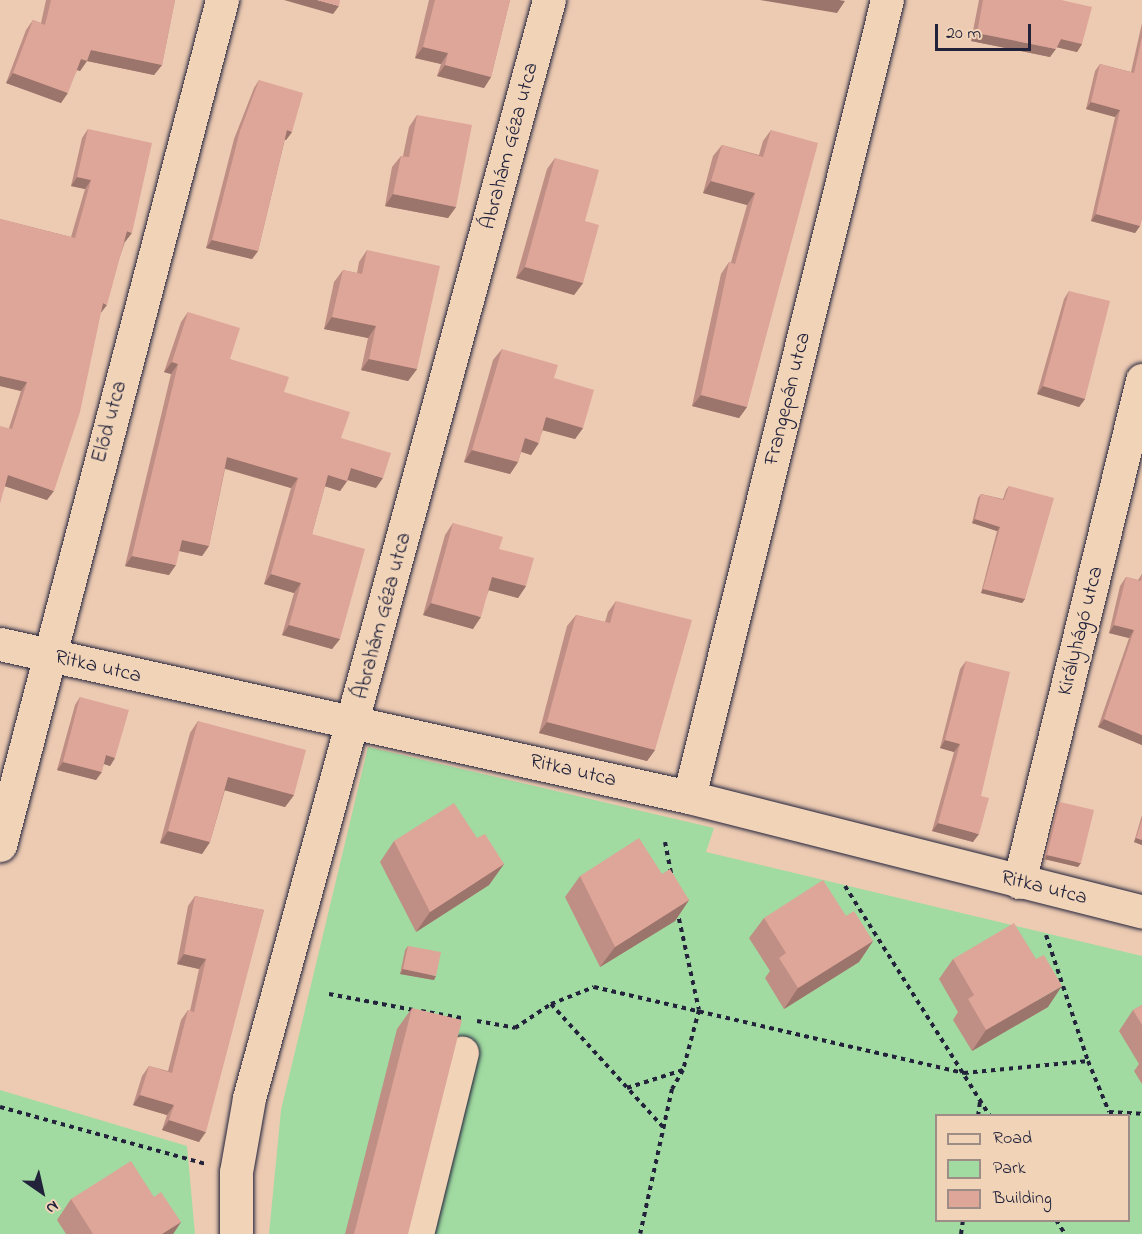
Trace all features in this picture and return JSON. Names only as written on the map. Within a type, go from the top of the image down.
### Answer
[{"type":"street","name":"Előd utca","points":[[0,845],[222,0]]},
{"type":"street","name":"Ábrahám Géza utca","points":[[236,1234],[236,1172],[249,1098],[354,722],[549,0]]},
{"type":"street","name":"Frangepán utca","points":[[689,797],[887,0]]},
{"type":"street","name":"Királyhágó utca","points":[[1019,882],[1142,380]]},
{"type":"street","name":"Ritka utca","points":[[0,644],[689,797],[1142,912]]},
{"type":"street","points":[[417,1234],[462,1052]]},
{"type":"path","points":[[665,842],[671,877]]},
{"type":"path","points":[[845,886],[989,1114]]},
{"type":"path","points":[[640,1234],[672,1089],[683,1070],[699,1010],[675,900]]},
{"type":"path","points":[[1046,935],[1088,1061],[1109,1112],[1142,1114]]},
{"type":"path","points":[[329,994],[515,1028],[551,1004],[594,987],[964,1074],[1088,1061]]},
{"type":"path","points":[[551,1004],[663,1127]]},
{"type":"path","points":[[627,1088],[683,1070]]},
{"type":"path","points":[[978,1114],[980,1100]]},
{"type":"path","points":[[0,1107],[236,1172]]},
{"type":"green space","points":[[368,747],[714,828],[706,852],[1142,956],[1142,1234],[269,1234],[281,1110]]},
{"type":"green space","points":[[0,1090],[187,1146],[195,1234],[0,1234]]},
{"type":"building","points":[[51,0],[175,0],[162,65],[91,50],[87,61],[81,59],[68,93],[13,73],[33,20],[45,25]]},
{"type":"building","points":[[317,0],[340,0],[339,6]]},
{"type":"building","points":[[435,0],[510,0],[491,77],[445,65],[448,53],[423,47]]},
{"type":"building","points":[[983,0],[1061,0],[1092,7],[1082,44],[1061,39],[1056,49],[977,33]]},
{"type":"building","points":[[1142,37],[1142,218],[1140,226],[1096,214],[1120,110],[1091,102],[1100,64],[1134,73]]},
{"type":"building","points":[[259,80],[303,93],[292,132],[287,130],[258,251],[212,240],[240,131]]},
{"type":"building","points":[[417,115],[472,125],[456,207],[393,194],[401,156],[409,157]]},
{"type":"building","points":[[88,129],[152,143],[132,233],[127,231],[107,305],[103,303],[80,412],[54,491],[8,475],[0,504],[0,426],[12,429],[27,382],[0,376],[0,219],[75,238],[91,180],[77,177]]},
{"type":"building","points":[[771,130],[818,143],[747,407],[701,395],[729,262],[735,264],[755,193],[711,181],[722,145],[763,157]]},
{"type":"building","points":[[555,158],[599,170],[585,221],[599,225],[583,283],[525,267]]},
{"type":"building","points":[[367,250],[440,266],[417,369],[369,359],[376,326],[332,317],[343,270],[362,274]]},
{"type":"building","points":[[1069,291],[1110,301],[1085,399],[1043,386]]},
{"type":"building","points":[[188,312],[240,328],[230,359],[289,377],[284,392],[350,412],[341,438],[391,453],[383,478],[351,468],[347,481],[328,475],[312,534],[365,549],[340,639],[289,625],[301,583],[271,574],[298,478],[227,457],[209,546],[182,540],[176,565],[132,556],[178,364],[172,362]]},
{"type":"building","points":[[502,349],[558,365],[554,378],[594,390],[583,428],[546,417],[539,443],[525,438],[518,462],[472,450]]},
{"type":"building","points":[[1009,486],[1054,498],[1025,599],[983,589],[1000,527],[975,519],[981,494],[1004,500]]},
{"type":"building","points":[[453,523],[503,537],[499,549],[534,558],[526,586],[492,577],[481,617],[431,603]]},
{"type":"building","points":[[1142,575],[1142,735],[1104,719],[1134,630],[1114,625],[1126,577],[1141,581]]},
{"type":"building","points":[[616,601],[692,620],[655,750],[547,722],[576,615],[610,623]]},
{"type":"building","points":[[966,661],[1010,672],[981,796],[989,798],[979,834],[938,823],[960,744],[945,740]]},
{"type":"building","points":[[80,697],[129,710],[115,758],[106,755],[102,772],[63,762]]},
{"type":"building","points":[[198,721],[306,750],[294,795],[228,777],[210,842],[168,831]]},
{"type":"building","points":[[1060,802],[1094,810],[1081,863],[1047,855]]},
{"type":"building","points":[[454,803],[477,838],[485,834],[504,864],[430,912],[394,841]]},
{"type":"building","points":[[1142,820],[1142,840],[1136,838]]},
{"type":"building","points":[[639,838],[662,874],[670,869],[689,900],[615,947],[580,876]]},
{"type":"building","points":[[823,880],[846,916],[854,911],[873,941],[798,988],[779,958],[786,953],[764,918]]},
{"type":"building","points":[[195,896],[264,910],[206,1132],[169,1120],[174,1105],[140,1095],[149,1066],[172,1073],[188,1010],[194,1012],[206,959],[184,954]]},
{"type":"building","points":[[1014,923],[1036,959],[1044,955],[1062,986],[986,1030],[968,999],[974,995],[953,959]]},
{"type":"building","points":[[408,946],[441,952],[436,976],[403,969]]},
{"type":"building","points":[[1142,1005],[1142,1025],[1133,1010]]},
{"type":"building","points":[[412,1008],[462,1020],[408,1234],[354,1234]]},
{"type":"building","points":[[131,1161],[154,1197],[161,1192],[181,1222],[162,1234],[93,1234],[71,1199]]}]
